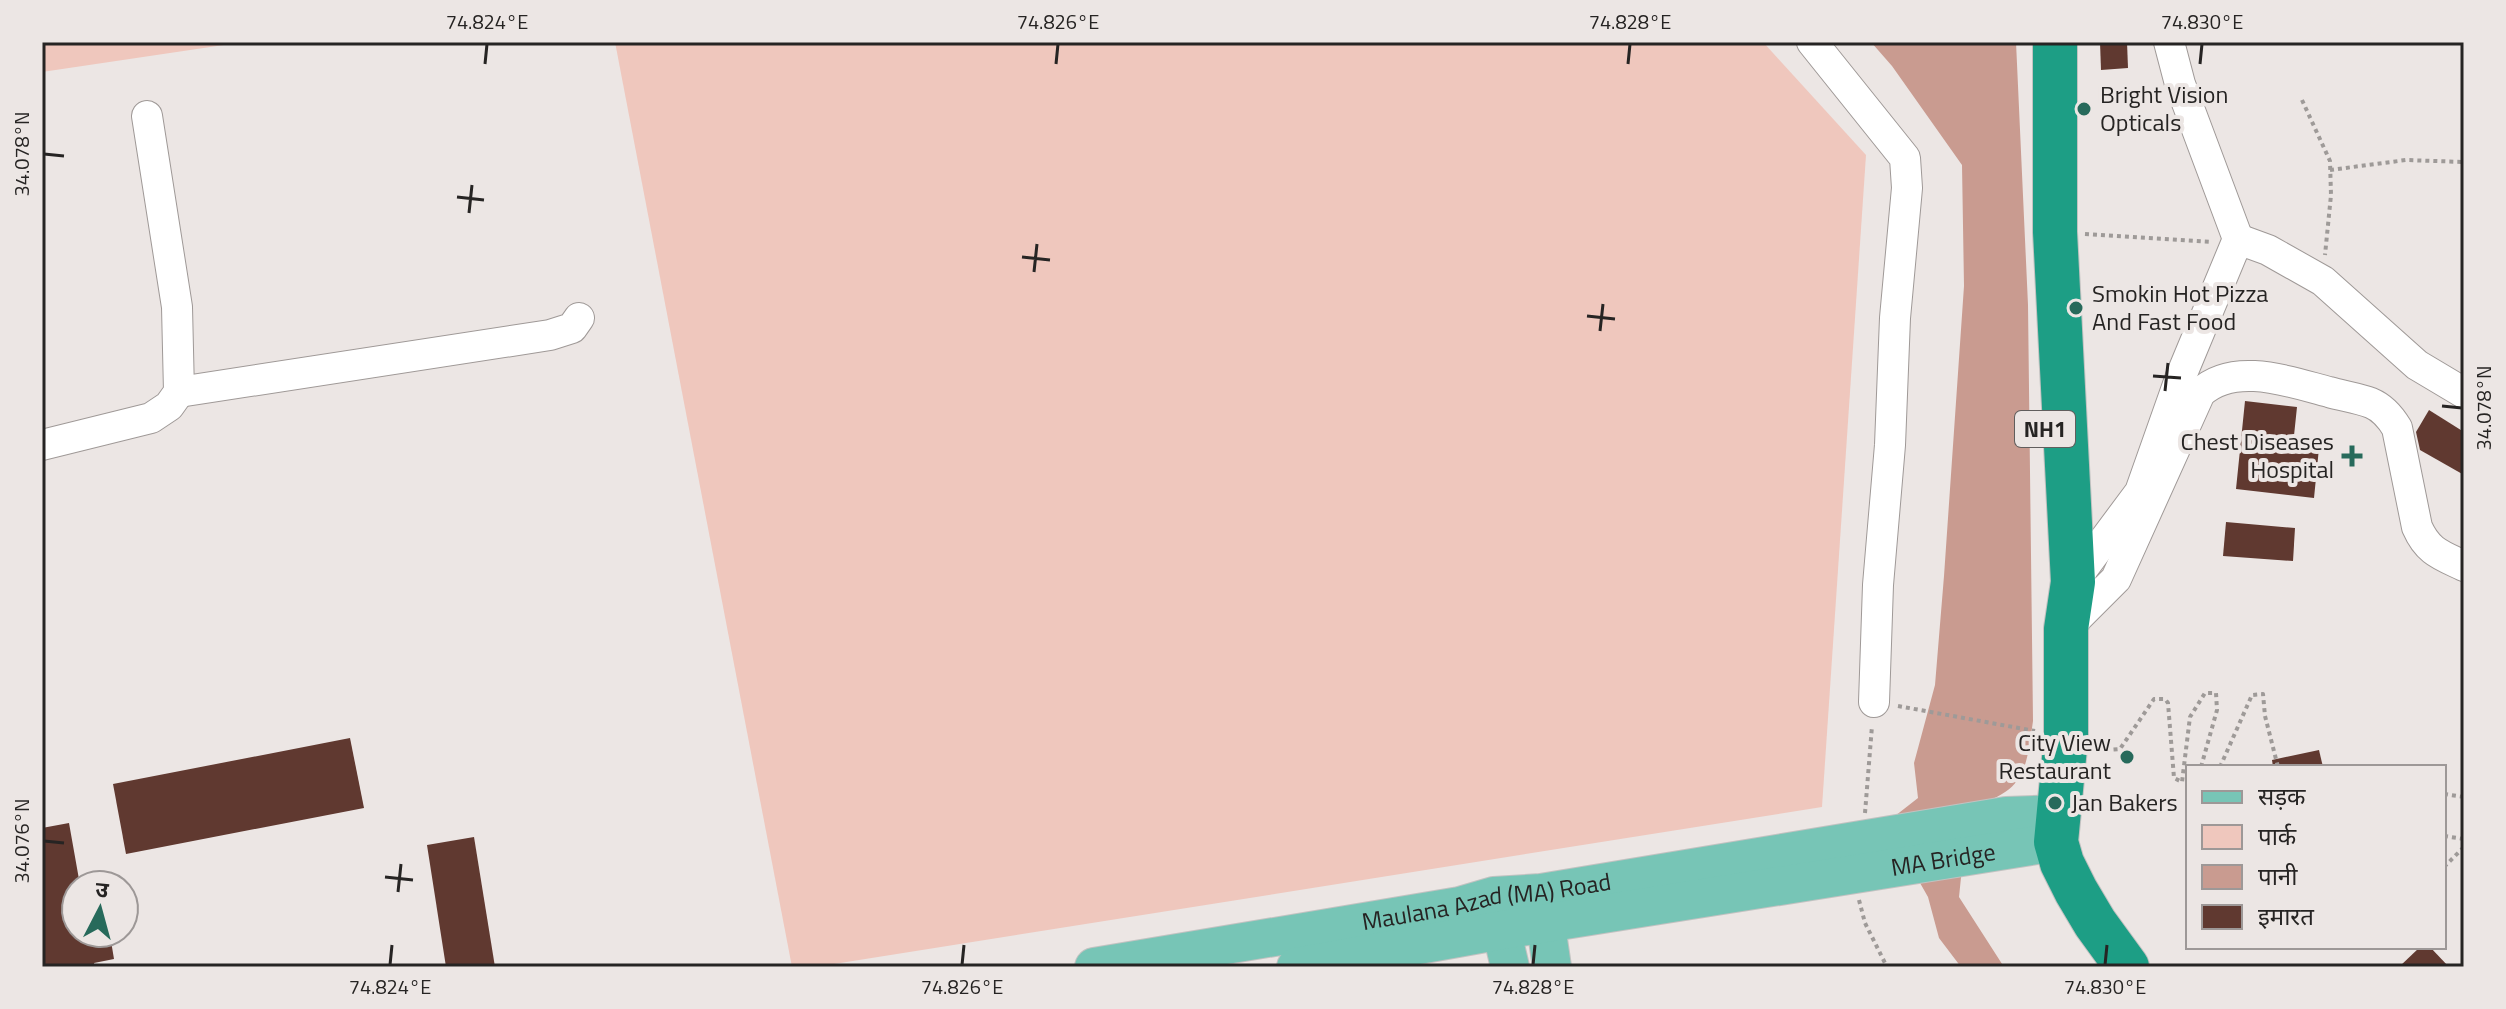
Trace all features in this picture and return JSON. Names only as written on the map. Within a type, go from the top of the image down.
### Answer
[{"type":"highway","name":"NH1","points":[[2032,830],[2073,582],[2058,479],[2035,233],[2036,42]]},
{"type":"highway","name":"NH1","points":[[2055,42],[2058,479],[2049,581],[2045,733],[2032,830],[2040,874],[2098,967]]},
{"type":"highway","name":"NH1","points":[[2032,830],[2062,863],[2095,923],[2127,967]]},
{"type":"main road","name":"MA Bridge","points":[[1867,855],[2032,830]]},
{"type":"main road","name":"Maulana Azad (MA) Road","points":[[1296,967],[1423,945],[1498,913],[1867,855]]},
{"type":"main road","name":"Maulana Azad (MA) Road","points":[[1094,967],[1460,906],[1498,913]]},
{"type":"main road","points":[[1543,908],[1552,967]]},
{"type":"main road","points":[[1498,913],[1510,967]]},
{"type":"main road","points":[[1423,945],[1459,967]]},
{"type":"street","points":[[1812,42],[1905,158],[1907,188],[1895,318],[1890,445],[1878,585],[1887,704]]},
{"type":"street","points":[[2073,582],[2140,492],[2181,376],[2238,239],[2180,84],[2169,42]]},
{"type":"street","points":[[42,445],[151,418],[169,406],[179,392],[177,307],[147,116]]},
{"type":"street","points":[[2238,239],[2268,250],[2323,281],[2417,365],[2464,393]]},
{"type":"street","points":[[179,392],[550,335],[572,328],[579,318]]},
{"type":"street","points":[[2066,629],[2116,579],[2200,393],[2211,383],[2228,379],[2250,376],[2277,378],[2373,404],[2390,417],[2397,428],[2422,539],[2429,548],[2464,566]]},
{"type":"path","points":[[2302,100],[2330,161],[2331,195],[2323,281]]},
{"type":"path","points":[[2330,170],[2406,160],[2464,162]]},
{"type":"path","points":[[2055,232],[2180,242],[2238,239]]},
{"type":"path","points":[[1887,967],[1865,923],[1867,855],[1887,704],[2049,734],[2108,750],[2120,749],[2154,699],[2165,699],[2173,740],[2174,778],[2182,782],[2190,717],[2205,693],[2216,693],[2217,710],[2202,765]]},
{"type":"path","points":[[2221,765],[2252,695],[2263,694],[2265,716],[2277,765]]},
{"type":"path","points":[[2446,865],[2464,847]]},
{"type":"green space","points":[[42,42],[244,42],[42,72]]},
{"type":"green space","points":[[615,42],[1763,42],[1866,155],[1822,807],[815,967],[792,967]]},
{"type":"water","points":[[1871,42],[2016,42],[2028,305],[2033,721],[2024,769],[2018,779],[2001,795],[1968,809],[1959,897],[2004,967],[1961,967],[1939,938],[1928,897],[1886,823],[1918,798],[1914,763],[1935,685],[1964,286],[1962,165],[1892,66]]},
{"type":"building","points":[[2100,42],[2127,42],[2128,68],[2101,70]]},
{"type":"building","points":[[2245,401],[2297,407],[2293,445],[2319,448],[2314,498],[2236,489]]},
{"type":"building","points":[[2429,410],[2464,432],[2464,475],[2420,450],[2416,432]]},
{"type":"building","points":[[2226,522],[2295,528],[2293,561],[2223,556]]},
{"type":"building","points":[[350,738],[364,808],[126,854],[113,784]]},
{"type":"building","points":[[2319,750],[2323,765],[2273,765],[2272,760]]},
{"type":"building","points":[[69,823],[77,869],[60,869],[60,949],[112,949],[114,959],[94,963],[95,967],[42,967],[42,828]]},
{"type":"building","points":[[474,837],[495,967],[446,967],[427,845]]},
{"type":"building","points":[[2418,949],[2432,949],[2449,967],[2399,967]]},
{"type":"place","name":"Bright Vision Opticals","points":[[2084,109]]},
{"type":"place","name":"Smokin Hot Pizza And Fast Food","points":[[2076,308]]},
{"type":"place","name":"Chest Diseases Hospital","points":[[2352,456]]},
{"type":"place","name":"City View Restaurant","points":[[2127,757]]},
{"type":"place","name":"Jan Bakers","points":[[2055,803]]}]
